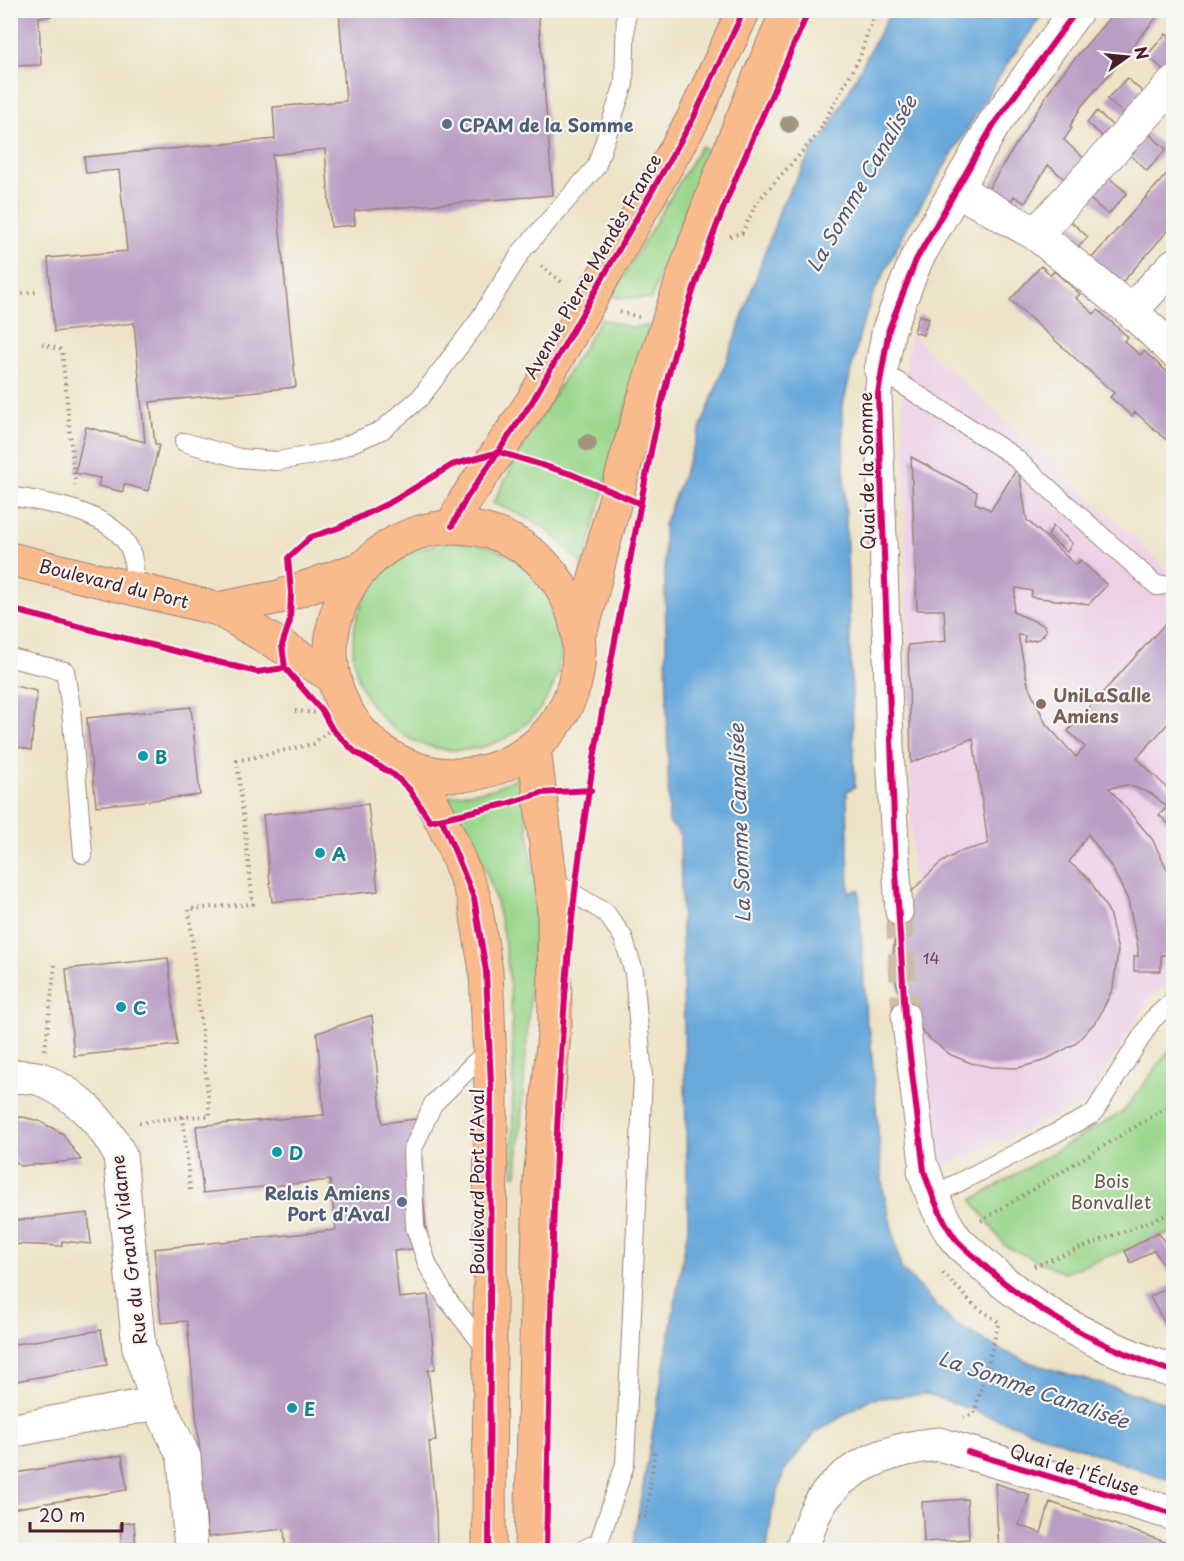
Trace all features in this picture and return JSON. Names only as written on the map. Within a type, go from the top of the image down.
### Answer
[{"type":"main road","name":"Avenue Pierre Mendès France","points":[[452,526],[466,499],[532,402],[693,119],[744,10]]},
{"type":"main road","points":[[579,633],[587,612],[666,323],[764,64],[788,10]]},
{"type":"main road","points":[[452,526],[487,531],[520,545],[548,568],[568,598],[579,633],[580,659],[575,684],[566,708],[552,730],[534,748],[507,765],[478,774],[447,776],[416,770],[389,757],[367,738],[335,723],[331,647],[335,618],[351,582],[364,567],[389,545],[419,532],[452,526]]},
{"type":"main road","name":"Boulevard du Port","points":[[10,559],[218,609],[334,677]]},
{"type":"main road","name":"Boulevard du Port","points":[[218,609],[279,597],[364,567]]},
{"type":"main road","points":[[531,1551],[540,1180],[555,1024],[551,880],[534,748]]},
{"type":"main road","name":"Boulevard Port d'Aval","points":[[416,770],[431,796],[474,898],[486,971],[490,1048],[489,1551]]},
{"type":"street","name":"Quai de la Somme","points":[[899,912],[884,588],[878,394],[889,328],[916,260],[994,124],[1077,10]]},
{"type":"street","points":[[1036,234],[1173,83]]},
{"type":"street","points":[[957,190],[1036,234],[1131,311],[1173,351]]},
{"type":"street","points":[[1131,311],[1173,265]]},
{"type":"street","points":[[905,1015],[928,1183],[955,1238],[999,1279],[1052,1316],[1140,1360],[1173,1372]]},
{"type":"street","name":"Rue du Grand Vidame","points":[[26,1078],[93,1113],[105,1127],[120,1155],[139,1348],[158,1403],[184,1457],[191,1551]]},
{"type":"street","points":[[10,1431],[158,1403]]},
{"type":"street","name":"Quai de l'Écluse","points":[[801,1551],[815,1513],[844,1476],[875,1459],[915,1446],[939,1444],[1173,1514]]},
{"type":"lane","points":[[184,442],[239,458],[277,461],[331,452],[382,430],[420,398],[477,323],[522,250],[596,167],[624,84],[626,10]]},
{"type":"lane","points":[[881,371],[1012,455],[1157,586],[1173,584]]},
{"type":"lane","points":[[10,496],[57,505],[103,521],[120,534],[131,554],[136,588]]},
{"type":"lane","points":[[10,658],[65,671],[71,709],[83,854]]},
{"type":"lane","points":[[551,880],[606,913],[623,937],[634,972],[643,1076],[625,1464],[599,1542],[582,1551]]},
{"type":"lane","points":[[928,1183],[1094,1114],[1152,1020],[1173,1000]]},
{"type":"lane","points":[[490,1048],[433,1104],[412,1151],[415,1227],[428,1266],[447,1299],[491,1355]]},
{"type":"path","points":[[721,235],[735,237],[742,233],[757,202],[816,135],[860,57],[867,33],[878,10]]},
{"type":"path","points":[[10,294],[37,292]]},
{"type":"path","points":[[42,344],[62,350],[78,512]]},
{"type":"path","points":[[315,704],[335,723]]},
{"type":"path","points":[[295,711],[335,723]]},
{"type":"path","points":[[105,1127],[183,1117],[210,1116],[189,909],[253,904],[237,761],[313,744],[335,723]]},
{"type":"path","points":[[26,1078],[56,964]]},
{"type":"path","points":[[955,1238],[1173,1103]]},
{"type":"path","points":[[183,1117],[190,1191]]},
{"type":"path","points":[[999,1279],[1173,1212]]},
{"type":"path","points":[[937,1264],[949,1282],[975,1306],[999,1322],[975,1414],[964,1418],[953,1416]]},
{"type":"path","points":[[638,1516],[646,1517],[655,1450]]},
{"type":"shaded area","name":"UniLaSalle Amiens","points":[[911,335],[1174,575],[1173,981],[1151,996],[1088,1101],[935,1170],[921,1022],[912,857],[903,392]]},
{"type":"green space","points":[[701,146],[708,152],[651,299],[611,297]]},
{"type":"green space","points":[[601,319],[629,327],[649,326],[583,566],[552,535],[533,521],[493,503],[530,434]]},
{"type":"green space","points":[[447,542],[467,542],[487,546],[506,554],[531,572],[544,588],[553,606],[561,636],[557,676],[553,686],[544,704],[531,720],[515,733],[487,746],[467,750],[447,750],[427,746],[408,738],[391,727],[376,712],[357,676],[353,656],[353,636],[357,616],[365,597],[376,580],[391,565],[427,546]]},
{"type":"green space","points":[[521,776],[537,900],[517,1175],[513,1175],[512,1022],[505,946],[498,909],[487,873],[474,843],[448,796],[493,789]]},
{"type":"green space","name":"Bois Bonvallet","points":[[1173,1045],[1173,1232],[1064,1273],[1005,1246],[972,1200],[1124,1111]]},
{"type":"water","name":"La Somme Canalisée","points":[[891,11],[1045,11],[1007,64],[906,229],[872,297],[860,333],[842,409],[855,787],[847,791],[849,892],[859,890],[866,1022],[870,1032],[883,1189],[901,1268],[953,1323],[1001,1350],[1031,1363],[1173,1405],[1173,1481],[927,1394],[870,1399],[815,1433],[784,1471],[772,1512],[767,1550],[632,1550],[688,1228],[680,834],[669,822],[664,525],[736,335],[782,204],[815,146],[824,138]]},
{"type":"building","points":[[10,10],[52,10],[52,16],[39,17],[41,65],[10,66]]},
{"type":"building","points":[[538,10],[553,195],[354,211],[355,225],[331,227],[325,149],[272,155],[296,387],[150,402],[155,444],[159,445],[148,491],[124,484],[123,492],[98,486],[100,478],[75,473],[86,427],[145,442],[134,323],[54,332],[48,258],[127,251],[119,170],[86,173],[84,157],[275,139],[273,107],[346,101],[339,11]]},
{"type":"building","points":[[1116,10],[1163,10],[1081,107],[1070,126],[1072,128],[1064,140],[1087,161],[1068,182],[1048,165],[1025,203],[1014,196],[1007,208],[985,194],[1055,82]]},
{"type":"building","points":[[1166,34],[1173,41],[1173,65],[1167,73],[1147,55]]},
{"type":"building","points":[[1127,78],[1146,95],[1127,117],[1107,99]]},
{"type":"building","points":[[1097,111],[1116,129],[1107,140],[1087,123]]},
{"type":"building","points":[[1147,132],[1166,149],[1147,171],[1128,153]]},
{"type":"building","points":[[1173,167],[1173,225],[1119,286],[1090,260]]},
{"type":"building","points":[[1107,176],[1127,193],[1108,215],[1088,197]]},
{"type":"building","points":[[17,194],[19,218],[10,219],[10,195]]},
{"type":"building","points":[[1068,219],[1088,237],[1077,248],[1058,231]]},
{"type":"building","points":[[1041,266],[1051,275],[1054,271],[1080,294],[1076,298],[1094,314],[1098,310],[1128,337],[1124,341],[1140,355],[1144,351],[1174,378],[1170,382],[1173,385],[1173,446],[1135,412],[1132,416],[1110,397],[1114,393],[1010,300]]},
{"type":"building","points":[[919,315],[929,318],[923,335],[914,332]]},
{"type":"building","points":[[911,457],[977,492],[975,503],[991,510],[1018,467],[1027,520],[1076,565],[1080,560],[1107,585],[1089,604],[1031,597],[1032,591],[1016,588],[1013,612],[1044,625],[1046,631],[1039,639],[1024,642],[1025,636],[1018,635],[1028,685],[1046,724],[1076,757],[1085,747],[1068,731],[1173,615],[1173,718],[1137,758],[1173,794],[1173,828],[1159,815],[1167,807],[1152,794],[1128,785],[1109,788],[1152,839],[1172,879],[1173,955],[1161,955],[1161,971],[1134,971],[1134,956],[1138,956],[1138,947],[1128,900],[1112,868],[1088,834],[1069,862],[1089,879],[1109,912],[1118,951],[1113,988],[1098,1019],[1075,1044],[1043,1061],[1018,1068],[971,1063],[951,1055],[930,1039],[911,1019],[902,1001],[892,969],[896,925],[913,890],[939,864],[959,852],[988,844],[973,738],[911,763],[908,645],[946,641],[944,610],[917,610]]},
{"type":"building","points":[[1053,526],[1072,543],[1067,552],[1048,536]]},
{"type":"building","points":[[10,685],[37,691],[31,750],[10,745]]},
{"type":"building","name":"B","points":[[191,707],[200,795],[96,806],[87,718]]},
{"type":"building","name":"A","points":[[368,804],[378,891],[272,902],[263,815]]},
{"type":"building","name":"C","points":[[168,958],[177,1045],[74,1056],[66,969]]},
{"type":"building","name":"E","points":[[372,1015],[382,1123],[416,1119],[428,1247],[394,1251],[399,1298],[428,1295],[435,1369],[428,1370],[436,1441],[429,1442],[437,1550],[286,1550],[284,1529],[208,1537],[187,1321],[161,1323],[154,1249],[336,1230],[330,1180],[203,1193],[196,1126],[324,1115],[317,1033]]},
{"type":"building","points":[[23,1117],[39,1121],[62,1133],[81,1160],[20,1166],[10,1155],[10,1118]]},
{"type":"building","points":[[88,1213],[91,1244],[62,1241],[62,1246],[10,1244],[10,1221]]},
{"type":"building","points":[[1158,1232],[1173,1256],[1173,1280],[1154,1250],[1131,1263],[1125,1251]]},
{"type":"building","points":[[1173,1284],[1173,1331],[1168,1329],[1150,1297]]},
{"type":"building","points":[[101,1330],[107,1365],[10,1382],[10,1345]]},
{"type":"building","points":[[122,1455],[127,1490],[10,1509],[10,1474]]},
{"type":"building","points":[[995,1483],[1030,1495],[1019,1525],[1041,1533],[1050,1502],[1171,1544],[1170,1550],[999,1550]]},
{"type":"building","points":[[967,1499],[969,1539],[924,1542],[922,1502]]},
{"type":"building","points":[[134,1522],[136,1547],[122,1549],[120,1524]]},
{"type":"building","points":[[880,1546],[880,1550],[832,1550],[832,1548]]},
{"type":"tunnel","points":[[899,912],[905,1015]]},
{"type":"cycle path","points":[[452,526],[466,499],[532,402],[693,119],[744,10]]},
{"type":"cycle path","points":[[546,1550],[553,1250],[563,1024],[579,857],[601,719],[651,453],[682,326],[724,206],[809,10]]},
{"type":"cycle path","points":[[1077,10],[994,124],[916,260],[889,329],[878,394],[896,872],[905,1015],[924,1171],[937,1206],[955,1238],[999,1278],[1045,1312],[1121,1352],[1174,1372]]},
{"type":"cycle path","points":[[591,790],[541,793],[506,804],[430,821],[409,789],[394,775],[355,752],[332,729],[322,711],[285,668],[282,645],[290,621],[291,593],[288,558],[311,537],[338,528],[393,501],[452,465],[499,452],[571,474],[641,504]]},
{"type":"cycle path","points":[[10,609],[257,672],[285,668]]},
{"type":"cycle path","points":[[442,820],[474,898],[486,971],[491,1085],[489,1550]]},
{"type":"cycle path","points":[[968,1452],[1174,1514]]},
{"type":"place","name":"CPAM de la Somme","points":[[447,124]]},
{"type":"place","name":"UniLaSalle Amiens","points":[[1041,704]]},
{"type":"place","name":"B","points":[[143,756]]},
{"type":"place","name":"A","points":[[320,853]]},
{"type":"place","name":"C","points":[[121,1007]]},
{"type":"place","name":"D","points":[[277,1152]]},
{"type":"place","name":"Relais Amiens Port d'Aval","points":[[402,1202]]},
{"type":"place","name":"E","points":[[292,1408]]}]
